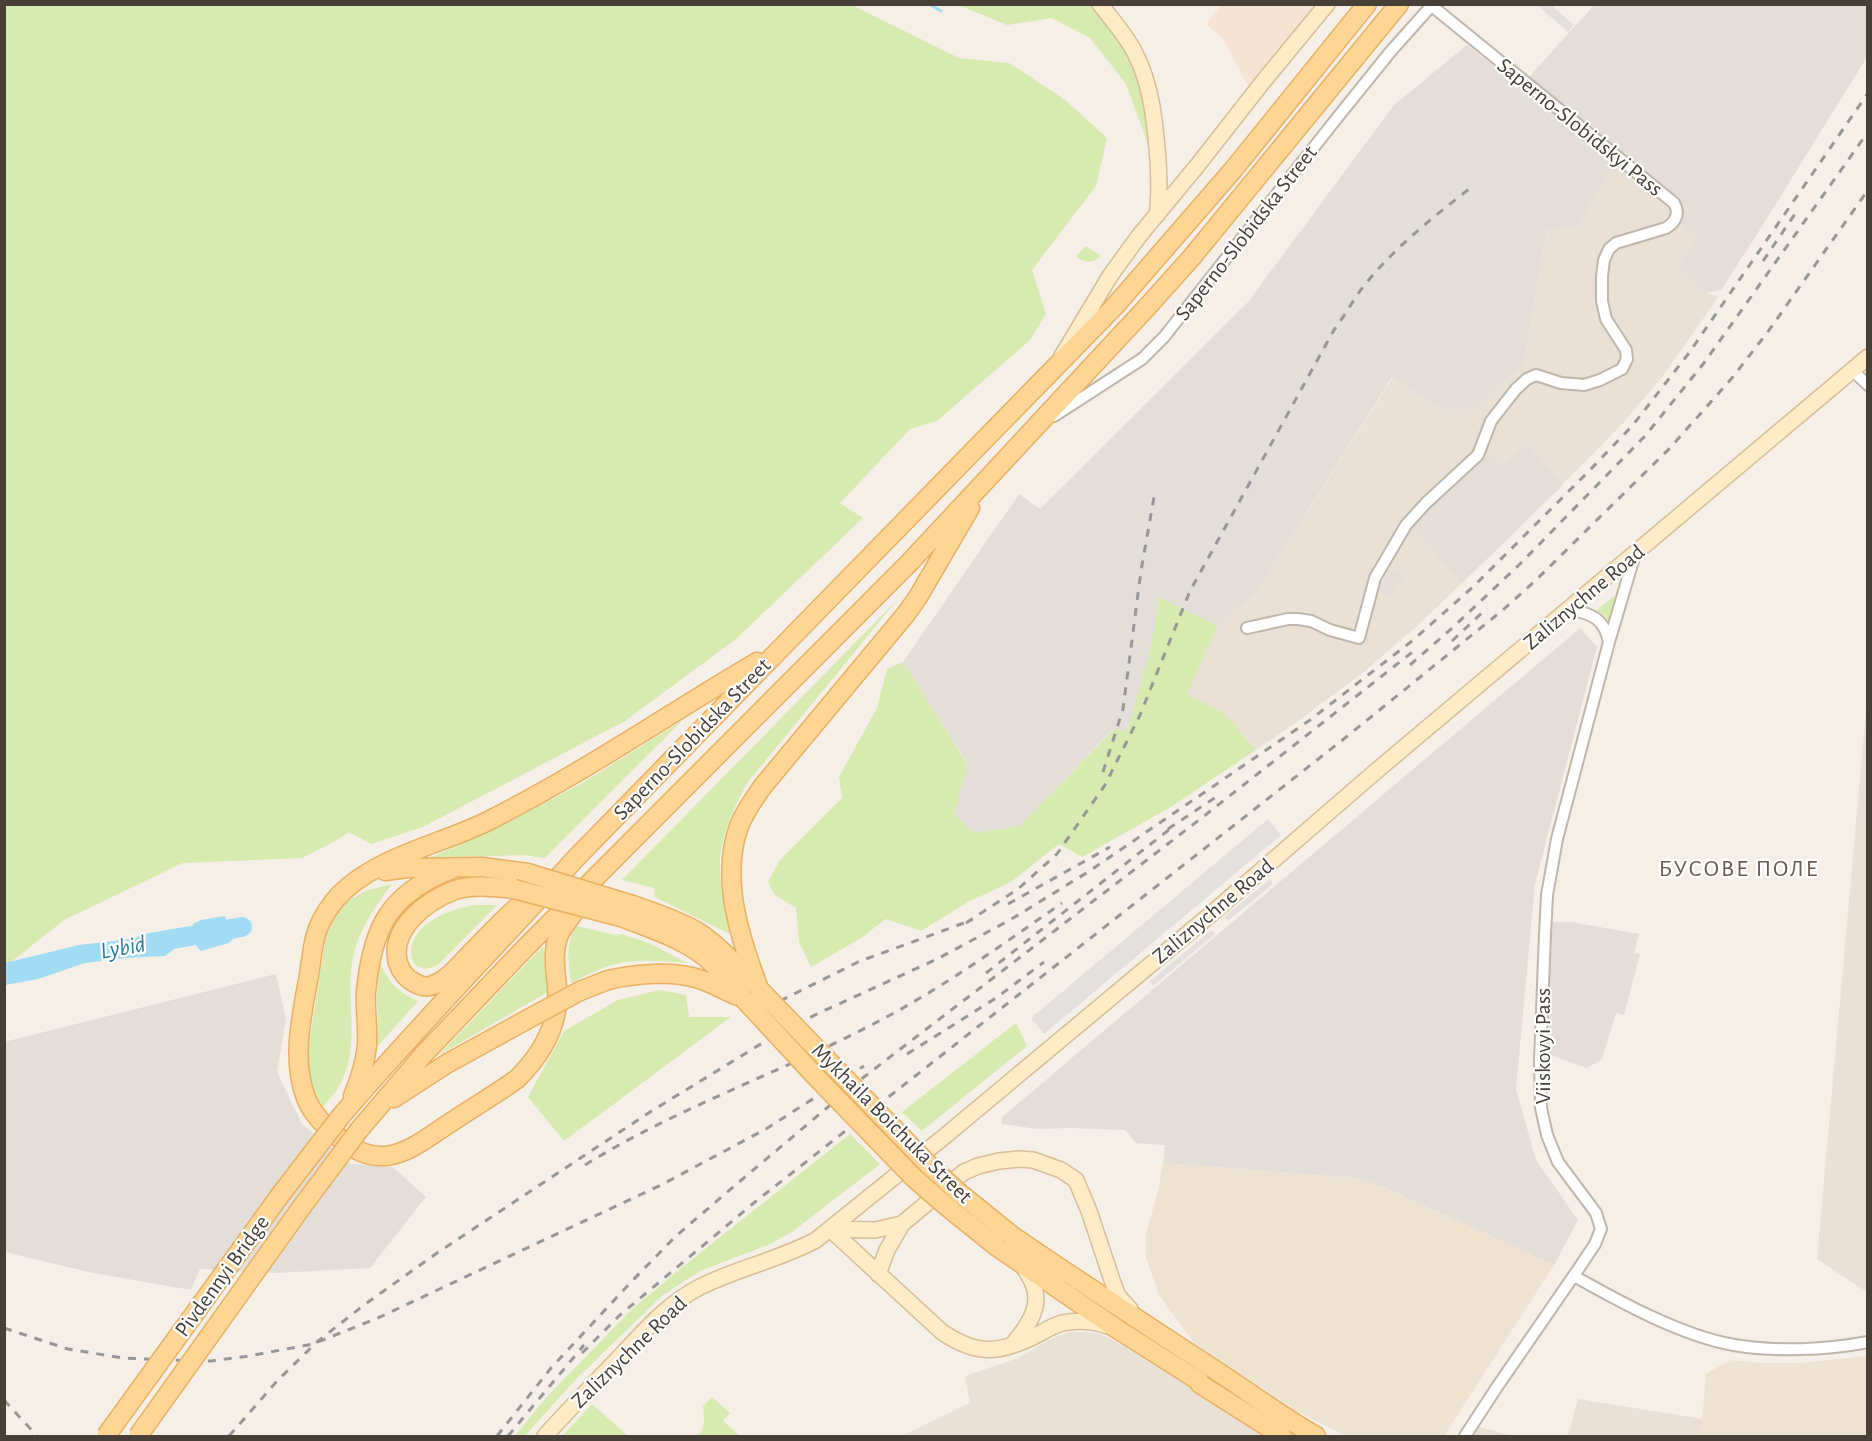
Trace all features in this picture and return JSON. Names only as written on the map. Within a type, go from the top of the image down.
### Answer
[{"type":"main road","name":"Saperno-Slobidska Street","points":[[344,1112],[575,859],[1115,306],[1188,223],[1366,4]]},
{"type":"main road","name":"Saperno-Slobidska Street","points":[[359,1130],[423,1055],[527,946],[910,562],[1192,257],[1399,4]]},
{"type":"main road","points":[[759,988],[738,926],[733,887],[733,847],[739,825],[763,786],[918,597],[968,511],[998,466]]},
{"type":"main road","points":[[622,852],[583,900],[557,938],[555,968],[558,991],[552,1029],[543,1048],[529,1067],[503,1089],[408,1150],[387,1155],[363,1154],[339,1138],[316,1115],[306,1100],[299,1073],[300,1030],[315,937],[334,902],[346,889],[369,873],[421,848],[485,822],[570,776],[780,649]]},
{"type":"main road","name":"Mykhaila Boichuka Street","points":[[575,859],[510,914],[447,977],[433,986],[423,987],[405,976],[396,954],[405,927],[431,902],[455,890],[488,886],[513,889],[627,911],[688,946],[710,962],[817,1078],[913,1177],[945,1205],[1165,1338],[1316,1437]]},
{"type":"main road","name":"Mykhaila Boichuka Street","points":[[369,873],[407,868],[482,867],[528,873],[627,911],[698,932],[716,946],[759,988],[928,1164],[957,1191],[1023,1265],[1282,1437]]},
{"type":"main road","points":[[344,1112],[362,1075],[367,1044],[366,993],[372,952],[379,929],[390,910],[417,880],[416,874],[407,868]]},
{"type":"main road","points":[[410,890],[430,877],[452,868]]},
{"type":"main road","points":[[373,1113],[448,1063],[580,991],[608,980],[634,974],[698,978],[743,998]]},
{"type":"main road","name":"Pivdennyi Bridge","points":[[106,1437],[281,1194],[344,1112]]},
{"type":"main road","name":"Pivdennyi Bridge","points":[[138,1437],[300,1208],[359,1130]]},
{"type":"street","points":[[1100,4],[1136,55],[1148,87],[1157,144],[1160,188],[1157,215]]},
{"type":"street","name":"Saperno-Slobidska Street","points":[[1053,371],[1110,276],[1327,4]]},
{"type":"street","name":"Saperno-Slobidska Street","points":[[1031,431],[1121,374],[1142,359],[1164,337],[1391,51],[1433,5]]},
{"type":"street","name":"Saperno-Slobidskyi Pass","points":[[1247,628],[1298,619],[1311,621],[1330,630],[1359,638],[1375,578],[1406,525],[1426,503],[1478,455],[1491,421],[1516,389],[1527,379],[1536,375],[1561,383],[1584,385],[1622,369],[1627,359],[1626,350],[1606,320],[1602,301],[1604,260],[1609,249],[1616,243],[1666,228],[1677,217],[1678,209],[1674,203],[1433,5]]},
{"type":"street","name":"Zaliznychne Road","points":[[545,1437],[652,1323],[676,1303],[698,1287],[803,1247],[830,1229],[1210,915],[1868,357]]},
{"type":"street","points":[[1852,371],[1868,385]]},
{"type":"street","name":"Viiskovyi Pass","points":[[1464,1437],[1574,1276],[1595,1244],[1601,1229],[1596,1213],[1558,1162],[1547,1135],[1541,1108],[1540,1061],[1547,905],[1557,839],[1635,553]]},
{"type":"street","points":[[1569,609],[1590,614],[1600,621],[1606,630],[1609,642]]},
{"type":"street","points":[[878,1274],[887,1250],[902,1224],[964,1173],[978,1166],[999,1161],[1034,1160],[1061,1170],[1076,1180],[1118,1296],[1165,1338]]},
{"type":"street","points":[[830,1229],[875,1230],[902,1224]]},
{"type":"street","points":[[830,1229],[942,1332],[956,1342],[971,1348],[987,1351],[1001,1349],[1061,1323],[1094,1322],[1117,1329]]},
{"type":"street","points":[[1013,1345],[1027,1328],[1034,1313],[1034,1287],[1023,1265]]},
{"type":"street","points":[[1574,1276],[1616,1299],[1689,1332],[1733,1344],[1806,1349],[1844,1347],[1868,1342]]},
{"type":"shaded area","points":[[1222,5],[1318,5],[1249,88],[1224,40],[1206,24]]},
{"type":"shaded area","points":[[1537,5],[1551,5],[1574,25],[1568,32]]},
{"type":"shaded area","points":[[1594,5],[1867,5],[1867,57],[1721,290],[1706,293],[1678,267],[1697,238],[1680,222],[1689,208],[1622,152],[1578,226],[1547,230],[1524,363],[1477,407],[1442,410],[1392,377],[1256,593],[1218,626],[1159,598],[1151,646],[1127,733],[1113,729],[1020,826],[975,833],[954,814],[968,764],[903,662],[1019,494],[1040,509],[1248,302],[1394,105],[1467,45],[1520,87]]},
{"type":"shaded area","points":[[1622,152],[1690,209],[1706,293],[1719,296],[1662,377],[1624,422],[1509,538],[1414,629],[1365,671],[1256,750],[1223,712],[1186,694],[1218,626],[1256,593],[1393,377],[1442,410],[1524,363],[1547,230],[1578,226]]},
{"type":"shaded area","points":[[1527,444],[1563,485],[1462,583],[1410,524],[1489,452],[1502,466]]},
{"type":"shaded area","points":[[1395,568],[1405,576],[1388,597],[1378,589]]},
{"type":"shaded area","points":[[1580,628],[1597,647],[1535,884],[1516,1089],[1536,1160],[1578,1220],[1554,1265],[1384,1187],[1354,1178],[1163,1163],[1165,1145],[1136,1143],[1125,1130],[1037,1129],[1002,1124],[1002,1117]]},
{"type":"shaded area","points":[[1867,699],[1868,1292],[1817,1259]]},
{"type":"shaded area","points":[[1268,819],[1281,835],[1044,1034],[1031,1018]]},
{"type":"shaded area","points":[[1270,879],[1273,884],[1228,921],[1224,917]]},
{"type":"shaded area","points":[[1551,922],[1571,922],[1639,934],[1634,953],[1640,954],[1624,1015],[1616,1013],[1602,1059],[1587,1068],[1545,1053]]},
{"type":"shaded area","points":[[1211,930],[1215,934],[1153,986],[1150,981]]},
{"type":"shaded area","points":[[276,974],[286,1019],[277,1072],[302,1124],[351,1164],[393,1167],[426,1197],[370,1268],[276,1273],[200,1269],[191,1290],[93,1273],[5,1252],[4,1042]]},
{"type":"shaded area","points":[[1163,1163],[1354,1178],[1384,1187],[1554,1265],[1444,1436],[1346,1436],[1293,1409],[1194,1343],[1159,1295],[1146,1258],[1146,1234]]},
{"type":"shaded area","points":[[1069,1332],[1100,1334],[1115,1341],[1268,1436],[902,1436],[970,1403],[965,1376],[1018,1358],[1049,1340]]},
{"type":"shaded area","points":[[1865,1356],[1868,1365],[1867,1436],[1701,1436],[1706,1374],[1731,1360],[1800,1363]]},
{"type":"shaded area","points":[[1578,1399],[1703,1419],[1701,1436],[1568,1436]]},
{"type":"shaded area","points":[[1477,1426],[1512,1436],[1471,1436]]},
{"type":"green space","points":[[4,5],[852,5],[959,58],[1009,63],[1064,99],[1107,138],[1096,186],[1032,270],[1046,314],[1030,340],[937,421],[910,429],[840,503],[863,518],[736,639],[625,721],[423,827],[371,844],[349,832],[302,858],[183,863],[64,920],[5,967]]},
{"type":"green space","points":[[958,5],[1091,5],[1127,53],[1143,98],[1149,147],[1126,84],[1090,38],[1052,18],[1007,25]]},
{"type":"green space","points":[[1086,246],[1101,256],[1088,262],[1079,259],[1076,256]]},
{"type":"green space","points":[[1159,597],[1218,626],[1187,694],[1223,712],[1256,750],[1171,807],[1082,857],[1059,844],[1011,882],[968,902],[921,931],[886,919],[861,938],[811,967],[799,942],[796,908],[774,894],[768,882],[780,860],[842,798],[839,777],[877,708],[887,669],[903,662],[968,765],[954,814],[975,833],[1020,826],[1114,729],[1127,732],[1151,646]]},
{"type":"green space","points":[[1616,597],[1610,621],[1597,610]]},
{"type":"green space","points":[[898,599],[748,782],[737,803],[724,835],[720,858],[721,886],[730,934],[655,897],[654,888],[622,880]]},
{"type":"green space","points":[[683,720],[545,858],[523,855],[430,858],[507,823],[584,782]]},
{"type":"green space","points":[[392,884],[370,917],[354,952],[350,983],[352,1030],[349,1061],[340,1084],[323,1107],[311,1088],[307,1066],[325,941],[332,921],[345,903],[365,891]]},
{"type":"green space","points":[[476,905],[497,905],[439,964],[426,968],[413,963],[411,951],[420,930],[441,915]]},
{"type":"green space","points":[[577,926],[615,935],[622,934],[651,944],[687,963],[626,962],[602,969],[571,983],[569,946]]},
{"type":"green space","points":[[543,946],[548,992],[439,1055]]},
{"type":"green space","points":[[379,961],[394,985],[404,994],[418,1001],[376,1048],[378,1032]]},
{"type":"green space","points":[[660,990],[686,995],[689,1017],[731,1017],[564,1141],[528,1097],[564,1031],[618,1000]]},
{"type":"green space","points":[[1016,1023],[1027,1046],[922,1131],[902,1112]]},
{"type":"green space","points":[[850,1134],[880,1164],[792,1232],[768,1245],[700,1271],[663,1295],[577,1378],[525,1436],[515,1436],[544,1400],[631,1310]]},
{"type":"green space","points":[[712,1397],[730,1413],[723,1421],[740,1436],[697,1436],[703,1426],[703,1406]]},
{"type":"green space","points":[[592,1404],[628,1436],[562,1436]]},
{"type":"water","points":[[225,916],[233,939],[229,943],[201,951],[193,939],[193,924],[201,920]]},
{"type":"water","points":[[165,935],[177,947],[165,956],[85,963],[38,979],[5,985],[5,963],[79,945]]},
{"type":"waterway","points":[[929,4],[941,11]]},
{"type":"waterway","name":"Lybid","points":[[144,944],[242,927]]},
{"type":"railway","points":[[229,1436],[278,1380],[317,1342],[437,1253],[650,1112],[769,1039],[817,1014],[937,959],[1010,920],[1088,872],[1310,720],[1412,641],[1473,587],[1633,425],[1689,353],[1868,93]]},
{"type":"railway","points":[[1410,665],[1520,564],[1645,436],[1704,363],[1868,132]]},
{"type":"railway","points":[[966,923],[1018,889],[1057,854],[1105,785],[1140,715],[1190,591],[1334,330],[1360,291],[1385,262],[1428,222],[1473,186]]},
{"type":"railway","points":[[582,1353],[620,1315],[755,1202],[1345,738],[1504,609],[1535,581],[1670,448],[1732,378],[1767,333],[1868,190]]},
{"type":"railway","points":[[1763,261],[1797,211]]},
{"type":"railway","points":[[1103,772],[1123,709],[1141,571],[1154,497]]},
{"type":"railway","points":[[1452,641],[1487,608]]},
{"type":"railway","points":[[497,1436],[551,1368],[632,1281],[676,1236],[739,1182],[860,1080],[1199,820],[1415,650]]},
{"type":"railway","points":[[1168,829],[1216,797]]},
{"type":"railway","points":[[986,973],[1175,825]]},
{"type":"railway","points":[[1008,904],[1110,847]]},
{"type":"railway","points":[[585,1165],[657,1125],[806,1057],[903,1008],[973,965],[1062,903]]},
{"type":"railway","points":[[780,1001],[858,962],[972,920]]},
{"type":"railway","points":[[907,1054],[996,998],[1044,962]]},
{"type":"railway","points":[[4,1328],[68,1349],[123,1358],[211,1361],[313,1344],[380,1317],[661,1185],[766,1129],[864,1066]]},
{"type":"railway","points":[[508,1436],[584,1345]]},
{"type":"railway","points":[[4,1400],[37,1436]]},
{"type":"district","name":"БУСОВЕ ПОЛЕ","points":[[1739,869]]}]
